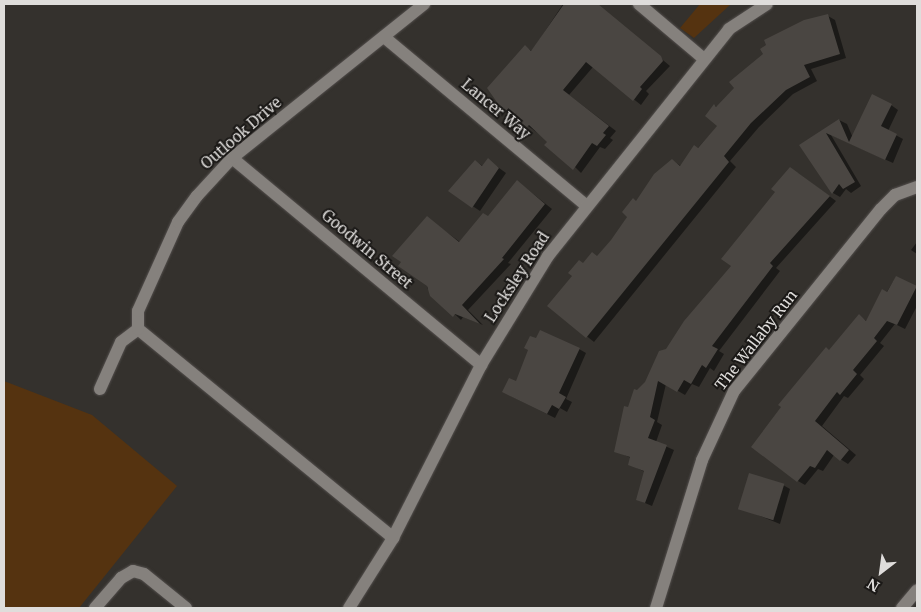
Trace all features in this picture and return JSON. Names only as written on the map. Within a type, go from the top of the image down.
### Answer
[{"type":"street","name":"Outlook Drive","points":[[138,329],[138,311],[178,222],[197,196],[232,158],[424,4]]},
{"type":"street","points":[[639,4],[704,59]]},
{"type":"street","name":"Locksley Road","points":[[356,606],[393,538],[481,365],[548,256],[729,29],[767,4]]},
{"type":"street","name":"Lancer Way","points":[[384,36],[587,206]]},
{"type":"street","name":"Goodwin Street","points":[[232,158],[481,365]]},
{"type":"street","name":"The Wallaby Run","points":[[656,608],[702,460],[718,421],[734,391],[881,209],[895,195],[917,187]]},
{"type":"street","points":[[100,389],[121,342],[138,329],[393,538]]},
{"type":"street","points":[[95,608],[121,578],[133,571],[144,574],[186,608]]},
{"type":"street","points":[[902,608],[917,590]]},
{"type":"shaded area","points":[[700,4],[731,4],[694,38],[680,28]]},
{"type":"shaded area","points":[[4,381],[92,415],[177,486],[79,608],[4,608]]},
{"type":"building","points":[[564,4],[598,4],[661,56],[663,61],[640,87],[642,89],[633,101],[586,62],[563,90],[609,126],[603,133],[606,135],[597,146],[592,143],[573,170],[544,145],[547,142],[529,125],[527,127],[501,108],[487,88],[525,45],[531,51]]},
{"type":"building","points":[[828,14],[840,54],[804,65],[810,77],[786,90],[751,123],[724,156],[729,162],[586,338],[547,306],[572,276],[568,273],[579,260],[583,263],[592,252],[597,256],[611,240],[627,217],[622,212],[633,198],[636,201],[654,174],[672,159],[680,166],[694,145],[698,148],[717,126],[705,116],[714,104],[716,107],[734,88],[729,82],[763,54],[760,49],[766,45],[764,40],[804,20]]},
{"type":"building","points":[[872,94],[892,104],[881,126],[897,134],[885,160],[826,133],[855,182],[843,189],[839,184],[832,194],[799,145],[839,119],[849,142]]},
{"type":"building","points":[[488,158],[499,168],[472,208],[448,191],[475,160],[482,166]]},
{"type":"building","points":[[790,167],[830,196],[770,263],[773,266],[712,346],[718,349],[706,368],[702,365],[691,384],[684,380],[677,392],[658,381],[650,417],[655,420],[648,438],[667,445],[645,503],[636,500],[644,471],[628,465],[630,457],[614,452],[624,406],[628,407],[634,389],[637,390],[645,382],[659,351],[666,349],[684,321],[731,266],[721,259],[775,192],[771,189]]},
{"type":"building","points":[[517,180],[545,204],[502,258],[504,259],[462,305],[480,324],[455,314],[453,317],[430,296],[427,286],[398,266],[401,262],[392,256],[427,216],[459,242],[483,213],[488,216]]},
{"type":"building","points":[[896,276],[917,286],[897,325],[887,321],[874,338],[877,341],[853,370],[857,374],[840,395],[837,392],[815,421],[849,450],[840,461],[827,450],[815,468],[810,466],[797,482],[751,447],[781,407],[778,405],[826,347],[829,350],[859,314],[866,321],[882,289],[887,292]]},
{"type":"building","points":[[540,330],[580,348],[559,393],[566,397],[559,409],[552,405],[547,414],[502,392],[509,378],[516,381],[528,350],[524,348],[530,336],[536,338]]},
{"type":"building","points":[[749,473],[784,484],[773,520],[738,509]]}]
